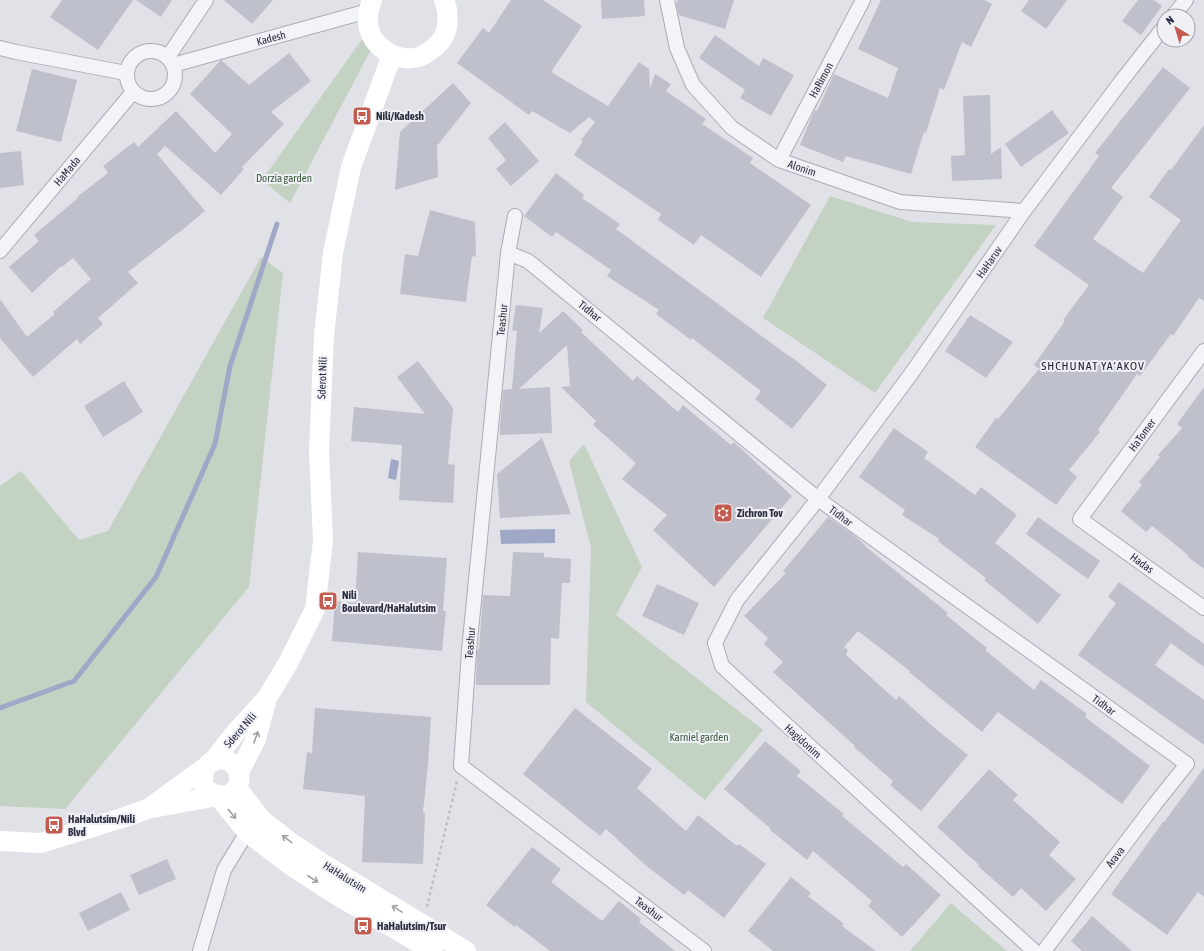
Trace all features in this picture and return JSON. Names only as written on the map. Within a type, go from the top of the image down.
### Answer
[{"type":"street","points":[[171,61],[206,0]]},
{"type":"street","points":[[370,6],[368,25],[372,38],[381,48],[392,55],[405,58],[418,57],[431,51],[440,42],[446,30],[448,17],[444,0]]},
{"type":"street","name":"Alonim","points":[[667,0],[677,48],[693,85],[732,128],[779,160],[900,202],[1024,211]]},
{"type":"street","name":"HaRimon","points":[[779,160],[863,0]]},
{"type":"street","points":[[1180,8],[1186,0]]},
{"type":"street","name":"Kadesh","points":[[171,61],[370,6]]},
{"type":"street","name":"HaHaruv","points":[[818,499],[911,374],[1024,211],[1156,37]]},
{"type":"street","points":[[0,48],[126,73]]},
{"type":"street","points":[[154,50],[162,52],[171,61],[176,73],[174,82],[164,95],[157,98],[148,99],[140,97],[133,92],[129,86],[126,73],[132,58],[138,53],[154,50]]},
{"type":"street","name":"Sderot Nili","points":[[147,809],[210,764],[236,732],[267,698],[288,663],[315,609],[323,541],[319,450],[324,336],[333,253],[351,168],[392,55]]},
{"type":"street","name":"HaMada","points":[[0,251],[133,92]]},
{"type":"street","name":"Teashur","points":[[515,216],[508,253],[470,643],[461,766],[704,951]]},
{"type":"street","name":"Tidhar","points":[[508,253],[528,261],[818,499],[1187,764]]},
{"type":"street","name":"HaTomer","points":[[1080,519],[1204,351]]},
{"type":"street","name":"Hagidonim","points":[[818,499],[737,600],[715,643],[722,666],[1034,951]]},
{"type":"street","name":"Hadas","points":[[1080,519],[1204,608]]},
{"type":"street","name":"Sderot Nili","points":[[238,780],[256,739],[267,698]]},
{"type":"street","points":[[222,759],[228,760],[232,763],[238,780],[233,792],[228,795],[218,796],[208,792],[204,787],[202,777],[210,764],[222,759]]},
{"type":"street","name":"Arava","points":[[1044,951],[1150,810],[1187,764]]},
{"type":"street","name":"HaHalutsim","points":[[238,780],[254,826],[290,842],[466,951]]},
{"type":"street","name":"Sderot Nili","points":[[0,841],[41,843],[147,809],[218,796]]},
{"type":"street","name":"HaHalutsim","points":[[218,796],[254,826],[289,864],[335,894],[433,951]]},
{"type":"street","points":[[200,951],[224,870],[254,826]]},
{"type":"path","points":[[423,925],[461,766]]},
{"type":"green space","name":"Dorzia garden","points":[[365,35],[374,44],[290,203],[262,180]]},
{"type":"green space","points":[[830,196],[912,222],[996,225],[875,393],[763,318]]},
{"type":"green space","points":[[261,257],[283,273],[249,587],[65,809],[0,806],[0,486],[21,471],[79,540],[108,531]]},
{"type":"green space","name":"Karniel garden","points":[[584,444],[642,567],[616,615],[763,730],[705,800],[586,702],[591,548],[569,461]]},
{"type":"green space","points":[[951,903],[1007,951],[910,951]]},
{"type":"water","points":[[391,459],[399,461],[396,480],[388,478]]},
{"type":"water","points":[[555,529],[555,543],[501,544],[500,530]]},
{"type":"building","points":[[62,0],[133,0],[98,50],[50,17]]},
{"type":"building","points":[[136,0],[172,0],[161,17]]},
{"type":"building","points":[[224,0],[273,0],[252,24]]},
{"type":"building","points":[[511,0],[543,0],[582,26],[551,72],[608,106],[639,62],[649,69],[650,89],[655,74],[671,84],[666,91],[706,119],[702,124],[753,158],[750,163],[811,205],[761,277],[701,235],[694,245],[658,220],[661,214],[574,155],[583,141],[581,140],[595,122],[589,117],[570,133],[532,111],[529,115],[457,63],[483,28],[489,33]]},
{"type":"building","points":[[601,0],[644,0],[645,16],[602,19]]},
{"type":"building","points":[[678,0],[734,0],[725,29],[679,15],[676,4]]},
{"type":"building","points":[[881,0],[984,0],[992,4],[971,47],[962,42],[944,90],[940,88],[911,174],[846,156],[843,162],[800,145],[812,116],[815,110],[817,111],[834,74],[888,98],[898,68],[858,49]]},
{"type":"building","points":[[1029,0],[1067,0],[1046,29],[1021,11]]},
{"type":"building","points":[[1138,0],[1154,0],[1162,6],[1161,8],[1156,8],[1156,14],[1141,35],[1122,21]]},
{"type":"building","points":[[715,35],[759,66],[763,58],[794,75],[771,116],[740,98],[745,90],[699,58]]},
{"type":"building","points":[[289,53],[311,81],[271,112],[284,124],[242,167],[244,169],[221,195],[165,146],[157,154],[205,211],[128,272],[138,283],[98,318],[103,324],[80,344],[77,339],[33,377],[0,338],[0,299],[27,337],[55,314],[53,312],[91,279],[73,258],[62,267],[61,266],[32,293],[9,267],[39,241],[34,235],[78,198],[77,197],[108,173],[103,166],[134,142],[138,147],[176,111],[215,153],[232,134],[190,94],[221,60],[249,85]]},
{"type":"building","points":[[1163,67],[1190,88],[1111,188],[1123,197],[1093,239],[1143,273],[1181,220],[1149,197],[1204,125],[1204,301],[1199,298],[1173,336],[1171,334],[1140,376],[1137,374],[1098,430],[1100,432],[1069,470],[1077,477],[1056,505],[975,447],[996,418],[998,419],[1039,369],[1034,365],[1065,321],[1063,320],[1089,285],[1034,246],[1099,156],[1095,153]]},
{"type":"building","points":[[32,69],[77,80],[61,142],[16,131]]},
{"type":"building","points":[[453,83],[471,103],[437,146],[438,177],[395,190],[400,132]]},
{"type":"building","points":[[990,95],[991,154],[1001,147],[1002,179],[952,181],[951,156],[965,155],[963,96]]},
{"type":"building","points":[[1052,110],[1069,133],[1021,167],[1005,144]]},
{"type":"building","points":[[505,122],[539,161],[511,186],[496,169],[506,160],[488,138]]},
{"type":"building","points":[[21,151],[24,185],[0,188],[0,153]]},
{"type":"building","points":[[556,173],[584,195],[582,198],[620,224],[616,229],[790,356],[827,385],[792,429],[755,399],[761,391],[692,338],[691,340],[656,314],[659,310],[607,276],[611,270],[556,232],[552,237],[524,216]]},
{"type":"building","points":[[430,210],[475,222],[476,257],[472,256],[466,302],[400,294],[405,254],[418,256]]},
{"type":"building","points":[[516,305],[543,308],[539,333],[563,311],[583,330],[581,332],[633,381],[637,376],[678,412],[683,405],[731,445],[734,442],[792,496],[714,587],[653,530],[667,515],[622,479],[636,463],[593,425],[596,421],[561,387],[570,386],[567,345],[519,389],[550,387],[552,433],[500,435],[503,390],[512,389],[517,331],[512,330]]},
{"type":"building","points":[[970,315],[1013,342],[986,378],[945,351]]},
{"type":"building","points":[[418,361],[453,408],[448,464],[455,465],[453,503],[399,500],[402,445],[351,441],[354,407],[425,414],[397,377]]},
{"type":"building","points":[[124,381],[143,412],[103,437],[84,406]]},
{"type":"building","points":[[1204,387],[1204,569],[1152,526],[1146,532],[1121,511],[1142,485],[1139,482],[1160,457],[1158,455],[1182,428],[1177,424]]},
{"type":"building","points":[[894,428],[928,452],[924,458],[975,495],[981,487],[1017,515],[995,543],[1061,595],[1038,624],[984,580],[986,578],[938,541],[939,539],[902,515],[905,510],[859,477]]},
{"type":"building","points":[[542,438],[571,514],[500,518],[497,474]]},
{"type":"building","points":[[828,517],[851,533],[866,547],[948,613],[946,615],[987,648],[985,650],[1034,690],[1041,680],[1087,714],[1085,717],[1150,766],[1122,804],[998,712],[982,732],[909,672],[910,671],[858,631],[844,647],[848,650],[846,655],[896,700],[899,696],[968,755],[921,811],[890,785],[893,781],[773,672],[783,662],[764,644],[768,638],[744,616],[786,573],[783,571]]},
{"type":"building","points":[[1038,517],[1100,561],[1088,579],[1026,534]]},
{"type":"building","points":[[358,552],[447,558],[443,611],[446,611],[442,651],[332,641],[335,601],[355,603]]},
{"type":"building","points":[[513,552],[544,553],[544,557],[571,559],[570,583],[562,583],[559,639],[551,638],[550,685],[476,685],[477,652],[479,649],[483,595],[510,596]]},
{"type":"building","points":[[1119,582],[1204,644],[1204,667],[1171,643],[1155,665],[1204,700],[1204,745],[1078,655],[1116,603],[1108,597]]},
{"type":"building","points":[[657,584],[699,603],[684,635],[642,616]]},
{"type":"building","points":[[315,708],[431,717],[423,812],[425,813],[423,864],[362,862],[365,796],[303,789],[307,752],[312,753]]},
{"type":"building","points":[[575,708],[652,769],[637,788],[686,831],[698,815],[737,846],[739,844],[766,864],[724,918],[688,890],[684,895],[644,864],[606,829],[600,836],[523,774]]},
{"type":"building","points":[[765,741],[801,771],[797,776],[844,814],[842,816],[903,867],[906,864],[941,895],[902,937],[868,906],[872,901],[813,851],[807,860],[770,830],[771,829],[724,789]]},
{"type":"building","points":[[1204,768],[1204,897],[1198,892],[1167,935],[1111,894]]},
{"type":"building","points":[[989,769],[1018,795],[1013,800],[1060,842],[1049,855],[1076,879],[1046,911],[1021,888],[1013,897],[937,827]]},
{"type":"building","points":[[532,847],[561,869],[551,882],[602,921],[619,901],[641,919],[639,922],[675,951],[550,951],[516,925],[515,927],[486,905]]},
{"type":"building","points":[[167,859],[176,879],[139,895],[130,875]]},
{"type":"building","points":[[791,877],[811,893],[808,896],[844,924],[842,926],[876,951],[773,951],[748,931]]},
{"type":"building","points":[[121,892],[130,910],[88,931],[79,913]]},
{"type":"building","points":[[1092,916],[1132,951],[1082,951],[1071,941]]},
{"type":"waterway","points":[[0,708],[74,681],[156,577],[215,444],[230,366],[277,224]]},
{"type":"place","name":"Nili/Kadesh","points":[[362,116]]},
{"type":"place","name":"Zichron Tov","points":[[723,513]]},
{"type":"place","name":"Nili Boulevard/HaHalutsim","points":[[328,601]]},
{"type":"place","name":"HaHalutsim/Nili Blvd","points":[[54,825]]},
{"type":"place","name":"HaHalutsim/Tsur","points":[[363,926]]},
{"type":"district","name":"SHCHUNAT YA'AKOV","points":[[1093,366]]}]
